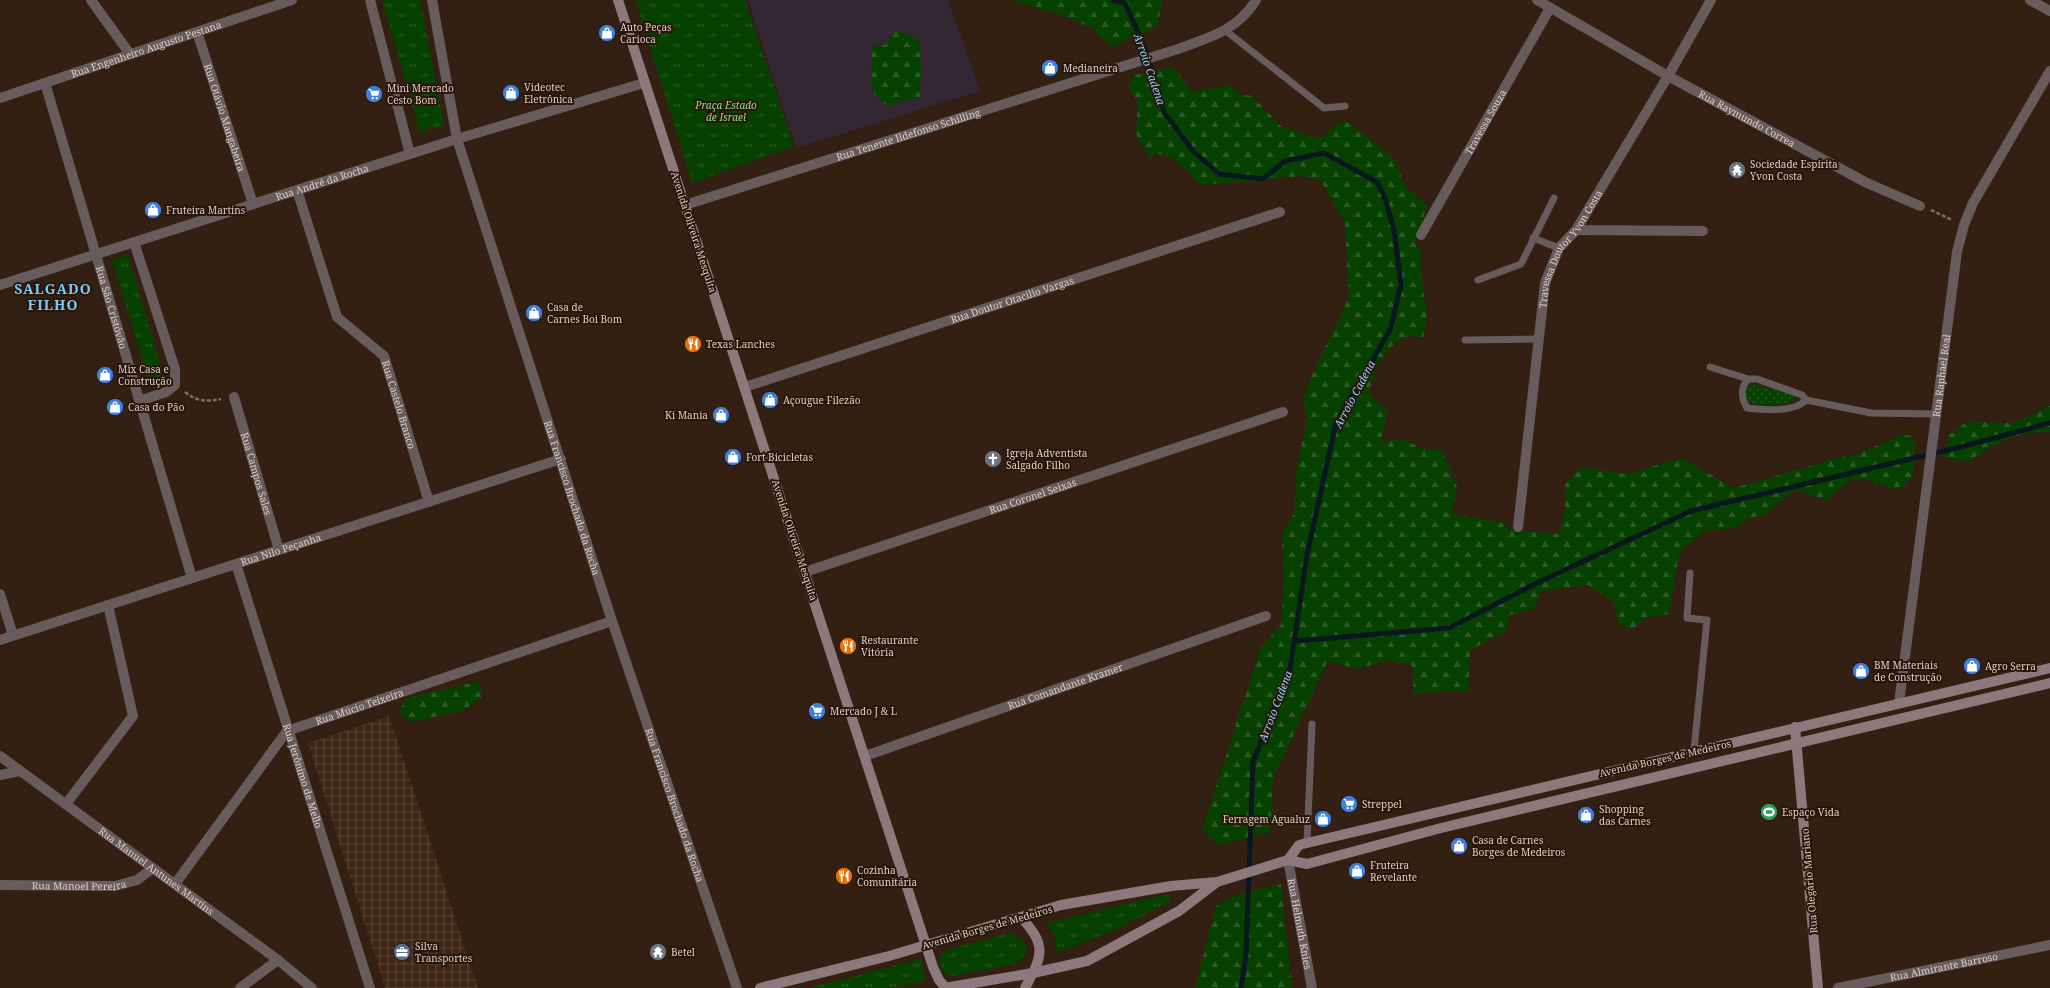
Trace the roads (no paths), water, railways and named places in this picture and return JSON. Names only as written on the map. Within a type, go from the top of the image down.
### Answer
[{"type":"main road","name":"Avenida Oliveira Mesquita","points":[[618,0],[933,967],[939,980],[945,988]]},
{"type":"main road","name":"Avenida Borges de Medeiros","points":[[1288,860],[1299,845],[1694,750],[2050,668]]},
{"type":"main road","name":"Avenida Borges de Medeiros","points":[[760,988],[854,965],[1061,905],[1171,886],[1217,882],[1288,860],[1307,864],[1441,828],[2050,683]]},
{"type":"main road","name":"Rua Olegário Mariano","points":[[1795,727],[1818,988]]},
{"type":"main road","name":"Avenida Borges de Medeiros","points":[[945,988],[1087,962],[1179,911],[1217,882]]},
{"type":"main road","points":[[1021,917],[1033,930],[1040,944],[1040,960],[1025,988]]},
{"type":"street","points":[[91,0],[130,54]]},
{"type":"street","name":"Rua Engenheiro Augusto Pestana","points":[[0,97],[292,0]]},
{"type":"street","points":[[370,0],[410,154]]},
{"type":"street","name":"Rua Francisco Brochado da Rocha","points":[[432,0],[457,139],[612,621],[737,988]]},
{"type":"street","name":"Rua Tenente Ildefonso Schilling","points":[[685,205],[1132,62],[1178,49],[1226,31],[1248,13],[1256,0]]},
{"type":"street","name":"Rua Raymundo Correa","points":[[1537,0],[1668,76],[1867,183],[1920,206]]},
{"type":"street","name":"Travessa Doutor Yvon Costa","points":[[1518,527],[1545,283],[1559,248],[1576,230],[1668,76],[1710,0]]},
{"type":"street","points":[[2030,0],[2050,11]]},
{"type":"street","name":"Travessa Souza","points":[[1420,236],[1550,8]]},
{"type":"street","name":"Rua Otávio Mangabeira","points":[[198,32],[253,204]]},
{"type":"street","name":"Rua Raphael Real","points":[[1899,703],[1957,252],[1964,224],[1973,203],[2050,71]]},
{"type":"street","name":"Rua São Cristóvão","points":[[45,82],[192,578]]},
{"type":"street","name":"Rua André da Rocha","points":[[0,285],[457,139],[644,83]]},
{"type":"street","name":"Rua Castelo Branco","points":[[297,190],[337,317],[384,356],[429,502]]},
{"type":"street","name":"Rua Doutor Otacilio Vargas","points":[[745,387],[1280,212]]},
{"type":"street","points":[[1576,230],[1703,231]]},
{"type":"street","points":[[134,242],[175,369],[175,384],[166,392],[139,402]]},
{"type":"street","name":"Rua Campos Sales","points":[[234,397],[279,550]]},
{"type":"street","name":"Rua Coronel Seixas","points":[[805,572],[1283,412]]},
{"type":"street","name":"Rua Nilo Peçanha","points":[[0,640],[561,459]]},
{"type":"street","name":"Rua Jerônimo de Mello","points":[[236,564],[370,988]]},
{"type":"street","points":[[0,594],[13,635]]},
{"type":"street","points":[[66,804],[133,716],[108,605]]},
{"type":"street","name":"Rua Comandante Kramer","points":[[865,756],[1266,616]]},
{"type":"street","name":"Rua Múcio Teixeira","points":[[288,731],[612,621]]},
{"type":"street","points":[[175,884],[288,731]]},
{"type":"street","name":"Rua Manuel Antunes Martins","points":[[0,756],[278,960],[312,988]]},
{"type":"street","points":[[0,775],[20,771]]},
{"type":"street","name":"Rua Helmuth Knies","points":[[1288,860],[1312,988]]},
{"type":"street","name":"Rua Manoel Pereira","points":[[0,885],[115,886],[137,880],[153,868]]},
{"type":"street","name":"Rua Almirante Barroso","points":[[1838,988],[2050,945]]},
{"type":"street","points":[[240,988],[278,960]]},
{"type":"lane","points":[[1226,31],[1324,108],[1346,106]]},
{"type":"lane","points":[[1478,280],[1521,264],[1554,198]]},
{"type":"lane","points":[[1533,238],[1559,248]]},
{"type":"lane","points":[[1466,340],[1539,339]]},
{"type":"lane","points":[[1710,367],[1748,379],[1757,380],[1802,395],[1806,400],[1871,413],[1936,414]]},
{"type":"lane","points":[[1748,379],[1742,386],[1742,394],[1747,408],[1788,408],[1801,405],[1806,400]]},
{"type":"lane","points":[[1690,572],[1687,618],[1707,620],[1694,750]]},
{"type":"lane","points":[[1307,843],[1312,724]]},
{"type":"waterway","name":"Arroio Cadena","points":[[1113,0],[1125,3],[1145,48],[1164,112],[1193,151],[1219,174],[1263,179],[1285,161],[1324,153],[1377,182],[1385,198],[1394,230],[1401,285],[1390,330],[1336,423],[1307,555],[1290,669],[1253,762],[1246,955],[1241,988]]},
{"type":"waterway","points":[[1295,641],[1449,628],[1539,582],[1691,511],[1965,446],[2050,423]]},
{"type":"place","name":"Auto Peças Carioca","points":[[607,33]]},
{"type":"place","name":"Medianeira","points":[[1050,68]]},
{"type":"place","name":"Videotec Eletrônica","points":[[511,93]]},
{"type":"place","name":"Mini Mercado Cesto Bom","points":[[374,94]]},
{"type":"place","name":"Sociedade Espírita Yvon Costa","points":[[1737,170]]},
{"type":"place","name":"Fruteira Martins","points":[[153,210]]},
{"type":"place","name":"Casa de Carnes Boi Bom","points":[[534,313]]},
{"type":"place","name":"Texas Lanches","points":[[693,344]]},
{"type":"place","name":"Mix Casa e Construção","points":[[105,375]]},
{"type":"place","name":"Açougue Filezão","points":[[770,400]]},
{"type":"place","name":"Casa do Pão","points":[[115,407]]},
{"type":"place","name":"Ki Mania","points":[[721,415]]},
{"type":"place","name":"Fort Bicicletas","points":[[733,457]]},
{"type":"place","name":"Igreja Adventista Salgado Filho","points":[[993,459]]},
{"type":"place","name":"Restaurante Vitória","points":[[848,646]]},
{"type":"place","name":"Agro Serra","points":[[1972,666]]},
{"type":"place","name":"BM Materiais de Construção","points":[[1861,671]]},
{"type":"place","name":"Mercado J & L","points":[[817,711]]},
{"type":"place","name":"Streppel","points":[[1349,804]]},
{"type":"place","name":"Espaço Vida","points":[[1769,812]]},
{"type":"place","name":"Shopping das Carnes","points":[[1586,815]]},
{"type":"place","name":"Ferragem Agualuz","points":[[1323,819]]},
{"type":"place","name":"Casa de Carnes Borges de Medeiros","points":[[1459,846]]},
{"type":"place","name":"Fruteira Revelante","points":[[1357,871]]},
{"type":"place","name":"Cozinha Comunitária","points":[[844,876]]},
{"type":"place","name":"Silva Transportes","points":[[402,952]]},
{"type":"place","name":"Betel","points":[[658,952]]},
{"type":"district","name":"SALGADO FILHO","points":[[53,296]]},
{"type":"park label","name":"Praça Estado de Israel","points":[[726,110]]}]
